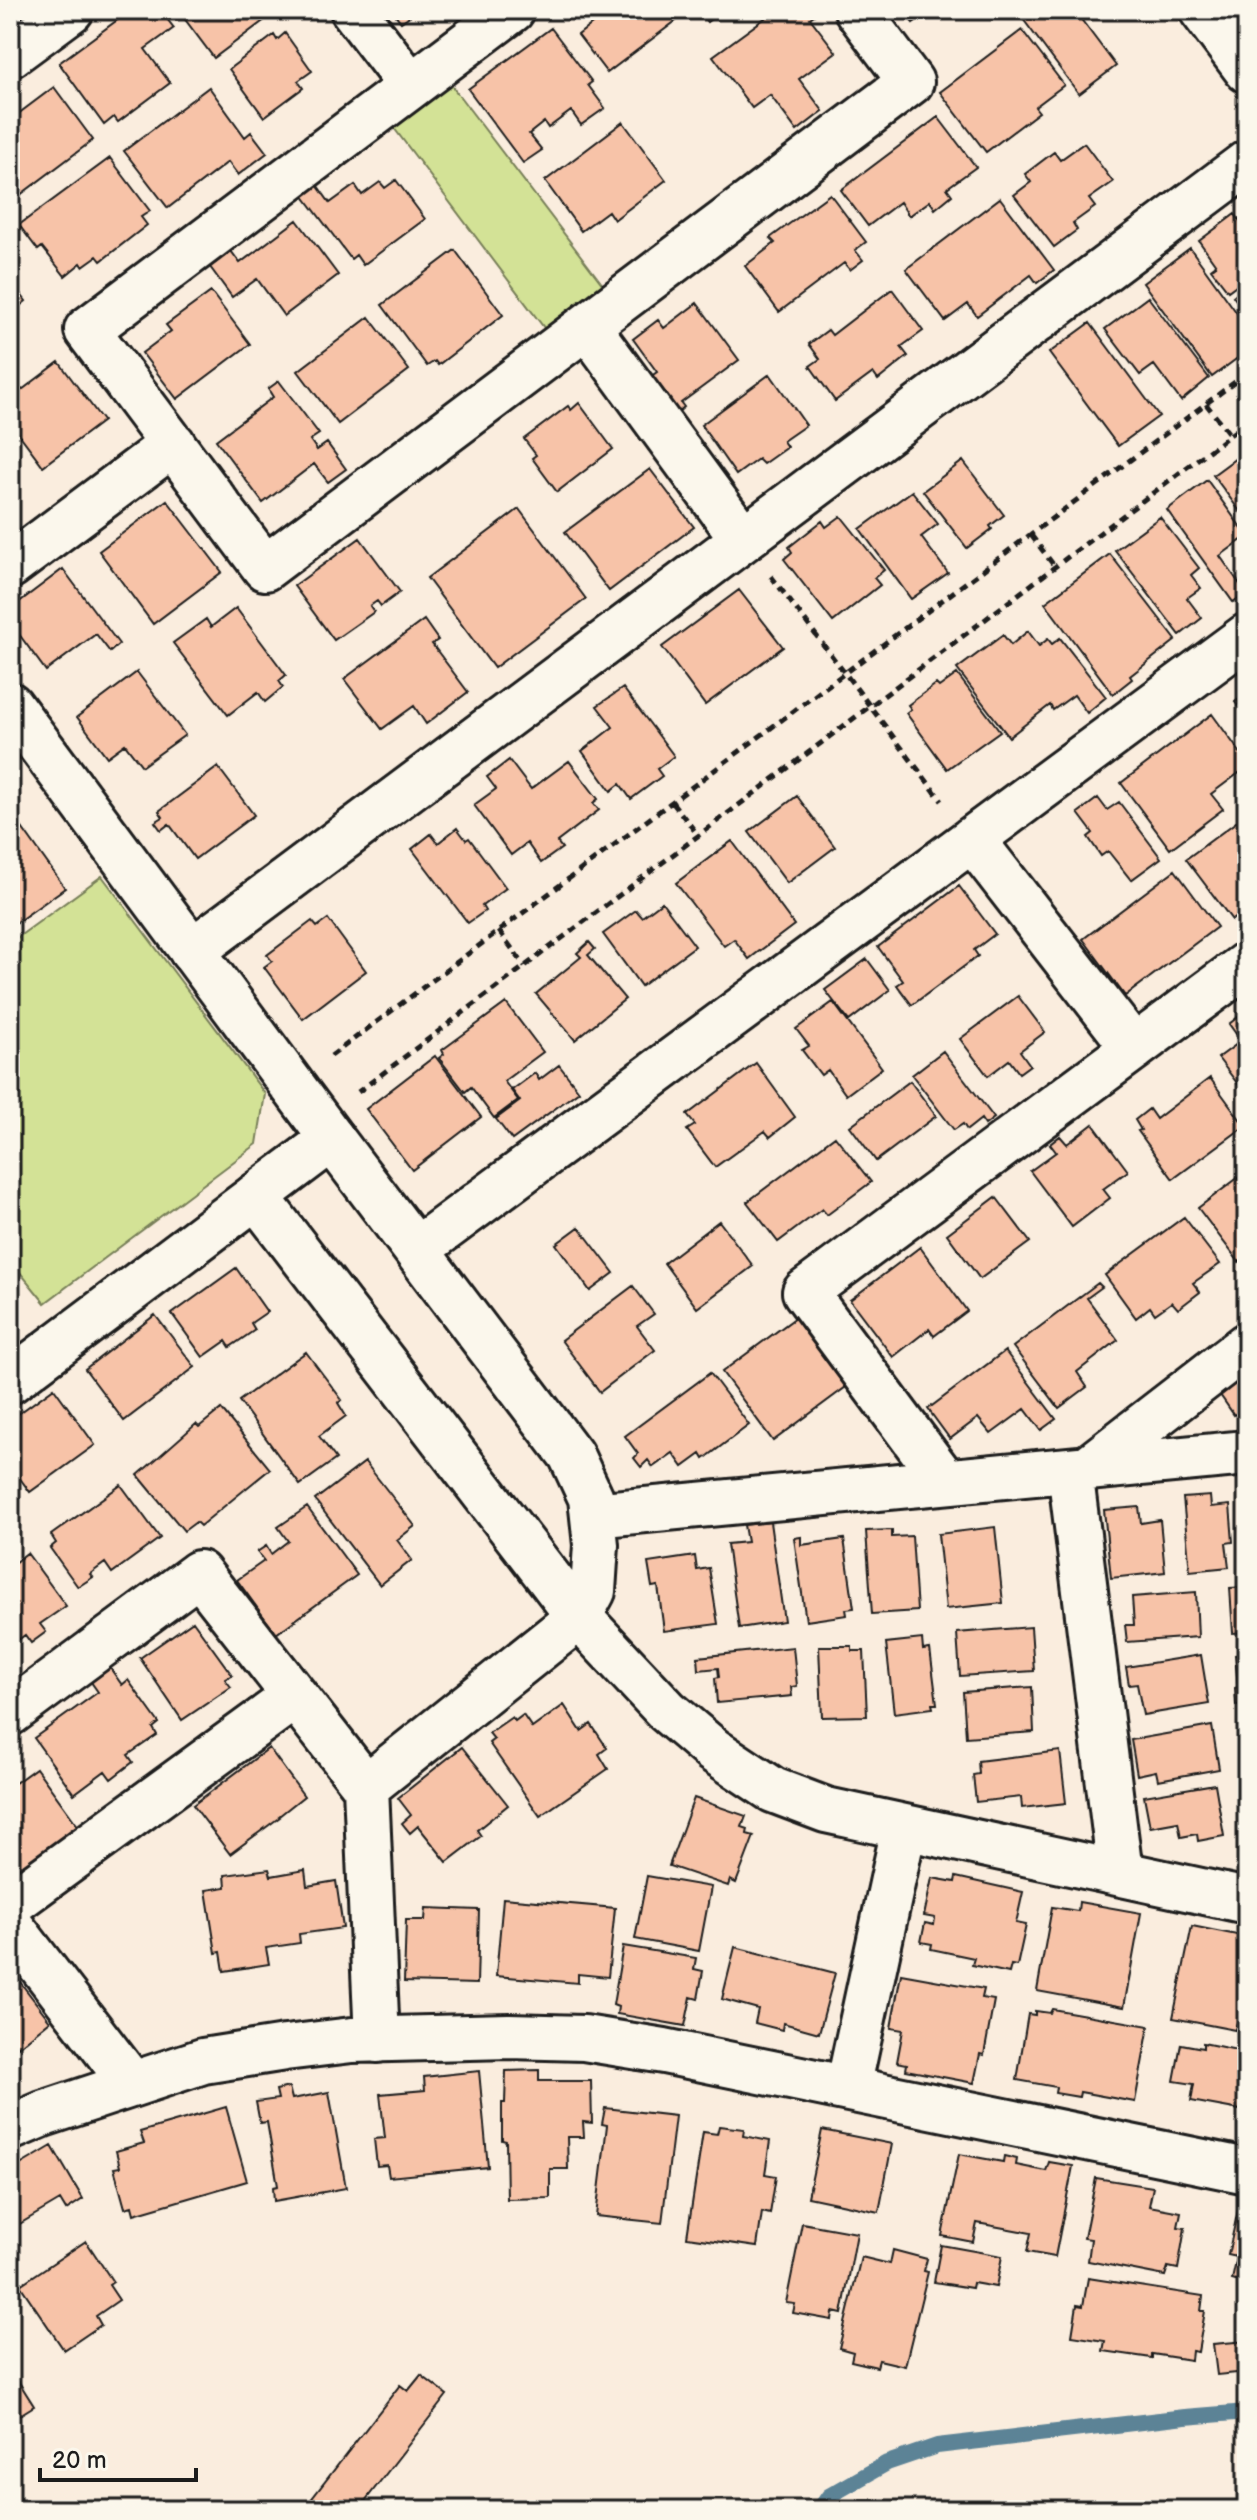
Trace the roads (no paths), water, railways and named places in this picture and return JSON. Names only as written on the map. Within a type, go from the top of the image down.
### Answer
[{"type":"street","points":[[10,55],[71,10]]},
{"type":"street","points":[[353,10],[411,86]]},
{"type":"street","points":[[512,10],[87,330],[265,568],[911,82],[857,10]]},
{"type":"street","points":[[1202,10],[1247,70]]},
{"type":"street","points":[[192,951],[1247,163]]},
{"type":"street","points":[[587,326],[743,539]]},
{"type":"street","points":[[10,566],[173,444]]},
{"type":"street","points":[[416,1250],[1247,636]]},
{"type":"street","points":[[10,705],[571,1455],[591,1498],[596,1545],[593,1591],[579,1617],[366,1787]]},
{"type":"street","points":[[972,839],[1134,1048]]},
{"type":"street","points":[[945,1481],[805,1292],[1247,964]]},
{"type":"street","points":[[10,1381],[256,1196],[325,1130]]},
{"type":"street","points":[[256,1196],[579,1617],[667,1711],[713,1750],[773,1790],[826,1810],[1247,1901]]},
{"type":"street","points":[[1079,1469],[1247,1345]]},
{"type":"street","points":[[593,1515],[1247,1453]]},
{"type":"street","points":[[1079,1469],[1120,1873]]},
{"type":"street","points":[[10,1713],[199,1573],[366,1787],[377,2040]]},
{"type":"street","points":[[10,1904],[295,1696]]},
{"type":"street","points":[[848,2088],[904,1828]]},
{"type":"street","points":[[10,1925],[132,2084]]},
{"type":"street","points":[[10,2128],[203,2061],[285,2048],[377,2040],[509,2036],[584,2038],[664,2051],[1247,2171]]},
{"type":"waterway","points":[[819,2510],[829,2496],[887,2463],[937,2446],[1247,2412]]}]
